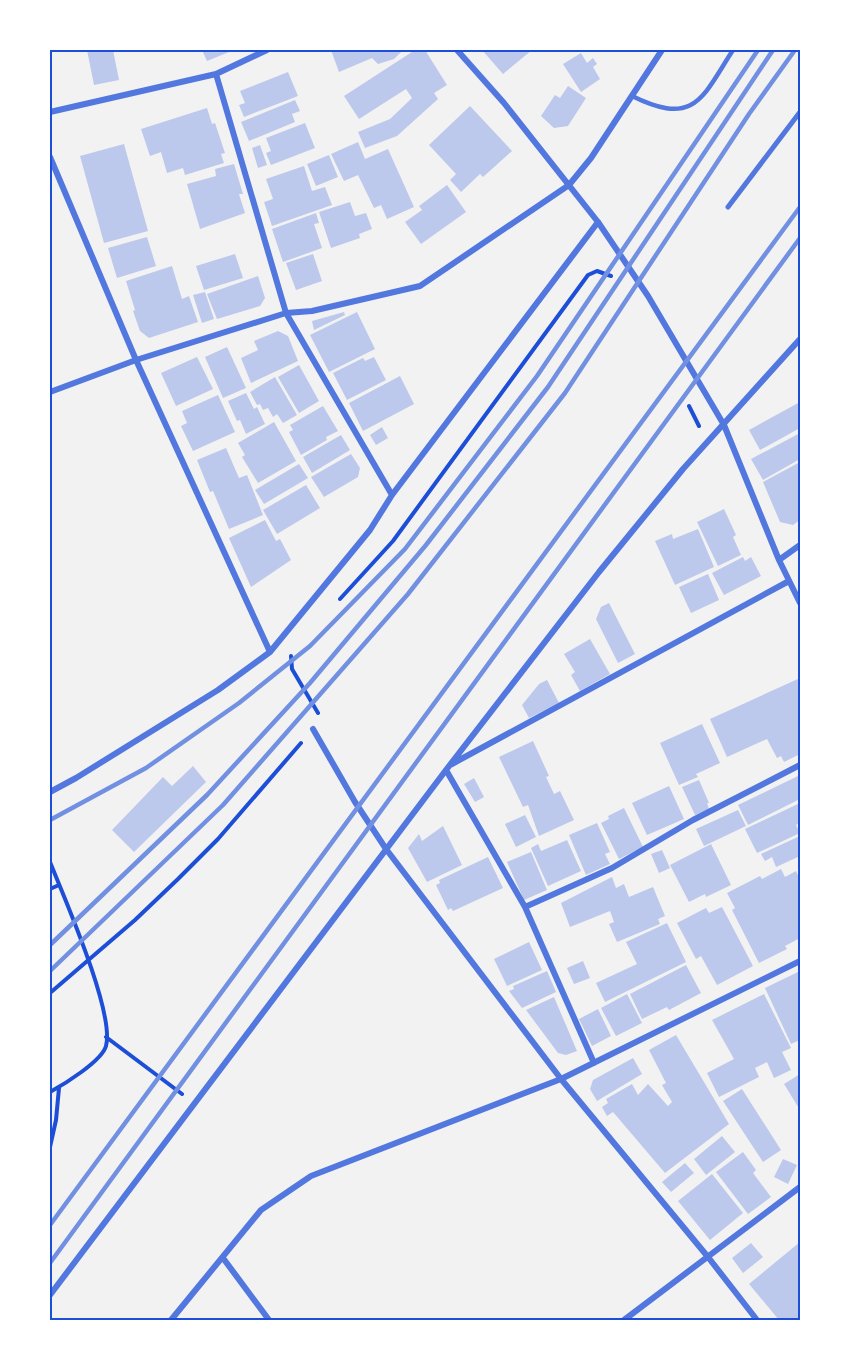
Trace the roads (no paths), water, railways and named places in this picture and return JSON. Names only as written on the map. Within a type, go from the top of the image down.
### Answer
[{"type":"street","points":[[50,112],[216,74],[267,50]]},
{"type":"street","points":[[457,50],[504,103],[598,222],[648,296],[724,425],[779,560],[801,603]]},
{"type":"street","points":[[50,392],[136,360],[286,313],[312,311],[420,286],[569,185],[591,158],[662,50]]},
{"type":"street","points":[[216,74],[286,313],[392,495]]},
{"type":"street","points":[[728,207],[801,112]]},
{"type":"street","points":[[50,158],[136,360],[270,652]]},
{"type":"street","points":[[50,792],[218,690],[270,652],[370,530],[392,495],[598,222]]},
{"type":"street","points":[[50,1295],[447,768],[599,572],[683,469],[801,339]]},
{"type":"street","points":[[779,560],[801,545]]},
{"type":"street","points":[[447,768],[789,581]]},
{"type":"street","points":[[313,729],[355,802],[386,849],[561,1079],[757,1320]]},
{"type":"street","points":[[525,907],[612,868],[693,820],[801,765]]},
{"type":"street","points":[[447,768],[525,907],[594,1064]]},
{"type":"street","points":[[171,1320],[261,1210],[310,1176],[561,1079],[801,961]]},
{"type":"street","points":[[624,1320],[801,1187]]},
{"type":"street","points":[[223,1258],[269,1320]]},
{"type":"lane","points":[[632,96],[652,106],[674,110],[691,106],[707,93],[733,50]]},
{"type":"railway","points":[[50,820],[146,768],[239,703],[310,646],[405,549],[537,376],[758,50]]},
{"type":"railway","points":[[50,945],[207,795],[310,683],[426,545],[548,387],[773,50]]},
{"type":"railway","points":[[50,971],[223,805],[408,594],[565,393],[749,114],[795,50]]},
{"type":"railway","points":[[50,1225],[800,207]]},
{"type":"railway","points":[[50,1263],[800,238]]}]
